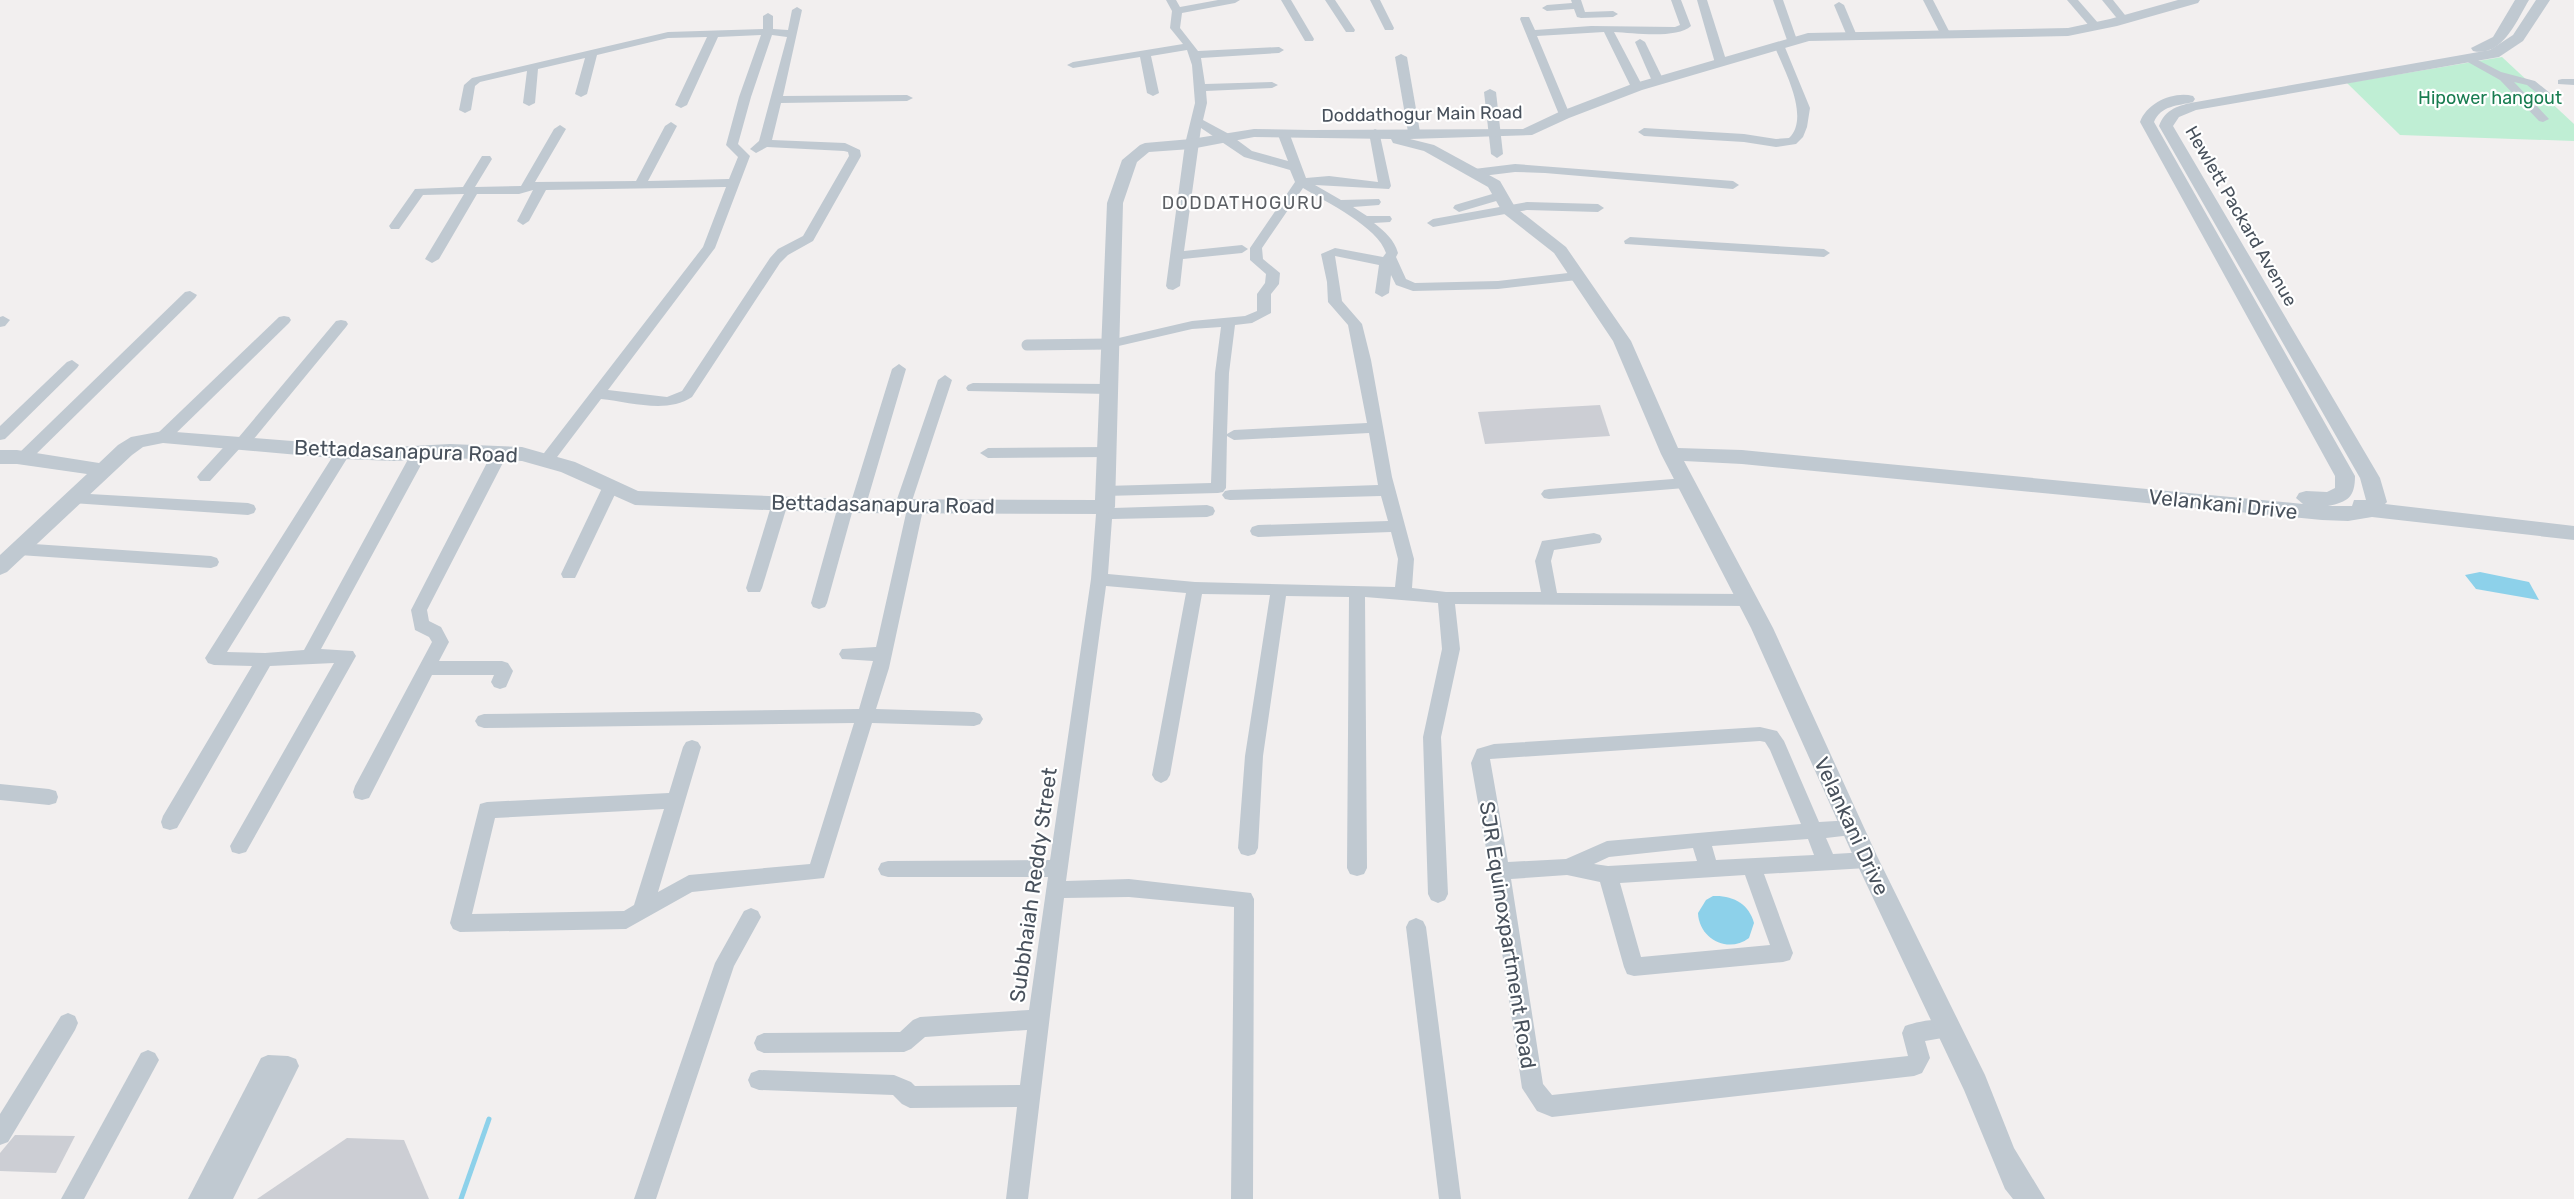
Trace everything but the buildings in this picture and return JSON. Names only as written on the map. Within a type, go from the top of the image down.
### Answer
[{"type":"street","points":[[1171,0],[1177,11],[1175,28],[1193,51],[1201,103],[1193,133],[1173,286]]},
{"type":"street","points":[[1177,11],[1235,0]]},
{"type":"street","points":[[1286,0],[1309,39]]},
{"type":"street","points":[[1330,0],[1350,30]]},
{"type":"street","points":[[1375,0],[1389,28]]},
{"type":"street","points":[[1615,0],[1611,40],[1637,87]]},
{"type":"street","points":[[1531,33],[1612,29],[1677,30],[1686,26],[1677,0]]},
{"type":"street","points":[[1702,0],[1721,63]]},
{"type":"street","points":[[1644,132],[1744,138],[1776,143],[1792,141],[1797,137],[1804,108],[1786,42],[1778,0]]},
{"type":"street","points":[[1928,0],[1946,35]]},
{"type":"street","points":[[2072,0],[2095,26]]},
{"type":"street","points":[[2107,0],[2124,20]]},
{"type":"street","name":"Doddathogur Main Road","points":[[1105,504],[1115,203],[1130,160],[1145,148],[1193,133],[1225,137],[1254,133],[1284,135],[1532,131],[1637,87],[1808,37],[2068,32],[2124,20],[2193,0]]},
{"type":"street","name":"Hewlett Packard Avenue","points":[[2342,493],[2345,476],[2147,122],[2148,114],[2154,108],[2173,101],[2465,52],[2498,40],[2522,0]]},
{"type":"street","name":"Hewlett Packard Avenue","points":[[2374,506],[2370,478],[2166,126],[2168,119],[2173,114],[2196,106],[2494,54],[2517,42],[2543,0]]},
{"type":"street","points":[[1547,8],[1576,3],[1581,15],[1613,14]]},
{"type":"street","points":[[1839,5],[1852,36]]},
{"type":"street","points":[[765,143],[797,10]]},
{"type":"street","points":[[744,156],[732,145],[745,97],[768,32],[768,16]]},
{"type":"street","points":[[1525,19],[1564,116]]},
{"type":"street","points":[[465,110],[472,82],[668,35],[768,32],[789,33],[792,37]]},
{"type":"street","points":[[681,105],[714,33]]},
{"type":"street","points":[[1640,42],[1658,81]]},
{"type":"street","points":[[1073,65],[1145,53],[1278,50]]},
{"type":"street","points":[[581,94],[592,53]]},
{"type":"street","points":[[1145,53],[1153,93]]},
{"type":"street","points":[[1401,57],[1413,132]]},
{"type":"street","points":[[2470,59],[2499,74],[2518,90],[2542,119]]},
{"type":"street","points":[[529,103],[533,66]]},
{"type":"street","points":[[2499,74],[2513,76],[2531,83],[2555,102]]},
{"type":"street","points":[[1200,88],[1272,85]]},
{"type":"street","points":[[1490,92],[1497,154]]},
{"type":"street","points":[[777,100],[907,98]]},
{"type":"street","points":[[2147,122],[2166,126]]},
{"type":"street","points":[[640,185],[671,126]]},
{"type":"street","points":[[526,188],[560,129]]},
{"type":"street","points":[[1193,133],[1225,137],[1248,154],[1294,167]]},
{"type":"street","points":[[1301,182],[1329,180],[1385,186],[1375,133],[1429,148],[1494,184],[1504,203],[1560,250],[1622,341],[1668,447]]},
{"type":"street","points":[[1284,135],[1301,182],[1360,216],[1366,225],[1386,239],[1390,246],[1382,293]]},
{"type":"street","points":[[546,461],[709,248],[744,156],[765,143],[845,147],[855,150],[855,156],[808,238],[783,252],[775,261],[687,393],[678,400],[667,402],[598,394]]},
{"type":"street","points":[[432,259],[486,159]]},
{"type":"street","points":[[1474,173],[1506,169],[1545,169],[1733,185]]},
{"type":"street","points":[[1027,345],[1110,344],[1192,325],[1246,320],[1264,313],[1264,294],[1272,284],[1274,273],[1257,260],[1256,248],[1301,182]]},
{"type":"street","points":[[395,226],[419,192],[542,186],[735,183]]},
{"type":"street","points":[[523,221],[542,186]]},
{"type":"street","points":[[1338,204],[1375,202]]},
{"type":"street","points":[[1433,223],[1504,203]]},
{"type":"street","points":[[1459,208],[1504,203],[1598,208]]},
{"type":"street","points":[[1363,220],[1386,219]]},
{"type":"street","points":[[1630,241],[1824,253]]},
{"type":"street","points":[[1178,256],[1242,249]]},
{"type":"street","points":[[1388,260],[1335,252],[1329,254],[1335,302],[1355,324],[1364,360],[1388,490],[1406,559],[1403,594]]},
{"type":"street","points":[[1388,260],[1401,282],[1413,288],[1498,285],[1577,276]]},
{"type":"street","points":[[22,458],[190,295]]},
{"type":"street","points":[[163,436],[284,320]]},
{"type":"street","points":[[1105,504],[1218,488],[1222,373],[1228,322]]},
{"type":"street","points":[[205,477],[240,442],[341,324]]},
{"type":"street","points":[[0,435],[72,365]]},
{"type":"street","points":[[819,603],[899,369]]},
{"type":"street","points":[[676,801],[487,810],[460,923],[626,920],[689,884],[818,872],[883,654],[910,505],[945,380]]},
{"type":"street","points":[[973,388],[1108,389]]},
{"type":"street","points":[[1234,435],[1376,428]]},
{"type":"street","name":"Bettadasanapura Road","points":[[6,559],[125,450],[138,442],[163,436],[343,453],[450,451],[522,454],[568,467],[635,498],[852,506],[1105,504]]},
{"type":"street","name":"Velankani Drive","points":[[1668,447],[1790,449],[2311,499],[2332,500],[2342,493]]},
{"type":"street","name":"Velankani Drive","points":[[1668,447],[1747,458],[2322,513],[2348,514],[2374,506]]},
{"type":"street","name":"Velankani Drive","points":[[1668,447],[1748,600],[1867,860],[1975,1084],[2015,1179],[2031,1199]]},
{"type":"street","points":[[309,656],[420,452]]},
{"type":"street","points":[[988,453],[1106,452]]},
{"type":"street","points":[[239,846],[347,656],[309,656],[265,660],[214,658],[343,453]]},
{"type":"street","points":[[362,792],[441,642],[435,632],[421,625],[419,610],[500,453]]},
{"type":"street","points":[[0,457],[22,458],[101,470]]},
{"type":"street","points":[[1549,494],[1685,483]]},
{"type":"street","points":[[569,574],[611,486]]},
{"type":"street","points":[[1230,495],[1388,490]]},
{"type":"street","points":[[2342,493],[2374,506],[2574,533]]},
{"type":"street","points":[[72,498],[248,509]]},
{"type":"street","points":[[754,588],[780,503]]},
{"type":"street","points":[[1105,504],[1207,511]]},
{"type":"street","name":"Subbhaiah Reddy Street","points":[[1017,1199],[1055,890],[1099,579],[1105,504]]},
{"type":"street","points":[[1258,531],[1397,526]]},
{"type":"street","points":[[1550,599],[1543,561],[1548,545],[1594,539]]},
{"type":"street","points":[[6,559],[211,562]]},
{"type":"street","points":[[1099,579],[1195,588],[1356,591],[1446,598],[1748,600]]},
{"type":"street","points":[[1161,775],[1195,588]]},
{"type":"street","points":[[1248,848],[1254,756],[1279,589]]},
{"type":"street","points":[[1356,591],[1357,868]]},
{"type":"street","points":[[1438,894],[1432,737],[1451,649],[1446,598]]},
{"type":"street","points":[[848,654],[883,654]]},
{"type":"street","points":[[170,822],[265,660]]},
{"type":"street","points":[[428,668],[501,668],[504,671],[500,682]]},
{"type":"street","points":[[484,721],[866,716],[974,719]]},
{"type":"street","name":"SJR Equinoxpartment Road","points":[[1814,830],[1778,746],[1771,736],[1760,734],[1494,751],[1484,754],[1480,763],[1500,870],[1533,1088],[1545,1102],[1552,1106],[1914,1066],[1919,1058],[1912,1033],[1947,1029]]},
{"type":"street","points":[[642,911],[692,747]]},
{"type":"street","points":[[0,792],[49,797]]},
{"type":"street","points":[[1567,867],[1607,849],[1700,839],[1853,828]]},
{"type":"street","points":[[1814,830],[1827,863]]},
{"type":"street","points":[[1700,839],[1709,870]]},
{"type":"street","points":[[1500,870],[1567,867],[1608,875],[1867,860]]},
{"type":"street","points":[[888,869],[1059,868]]},
{"type":"street","points":[[1608,875],[1634,966],[1783,953],[1752,868]]},
{"type":"street","points":[[1055,890],[1129,888],[1244,899],[1242,1199]]},
{"type":"street","points":[[645,1199],[725,963],[751,917]]},
{"type":"street","points":[[1416,927],[1450,1199]]},
{"type":"street","points":[[764,1043],[904,1042],[920,1027],[1039,1019]]},
{"type":"street","points":[[0,1134],[68,1023]]},
{"type":"street","points":[[72,1199],[148,1060]]},
{"type":"street","points":[[199,1199],[268,1065],[288,1066],[221,1199]]},
{"type":"street","points":[[759,1080],[894,1085],[903,1089],[910,1097],[1030,1096]]},
{"type":"green space","name":"Hipower hangout","points":[[2502,57],[2574,124],[2574,141],[2400,135],[2347,83]]},
{"type":"water","points":[[2480,572],[2529,582],[2539,600],[2476,589],[2465,575]]},
{"type":"water","points":[[1713,896],[1727,897],[1744,906],[1752,916],[1754,923],[1749,938],[1741,943],[1724,944],[1709,937],[1703,930],[1698,913],[1706,900]]},
{"type":"waterway","points":[[461,1199],[489,1119]]},
{"type":"district","name":"DODDATHOGURU","points":[[1243,203]]}]
